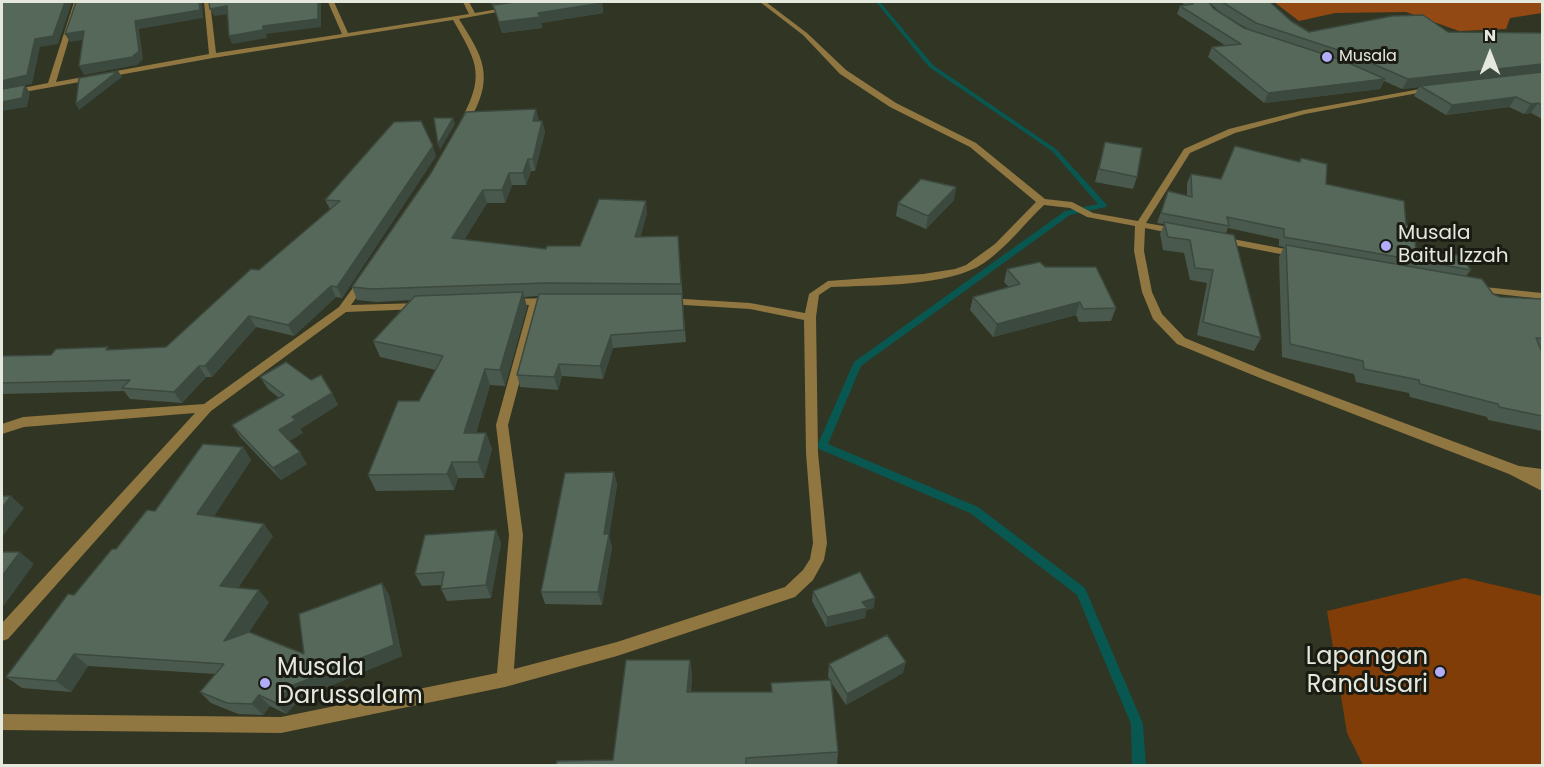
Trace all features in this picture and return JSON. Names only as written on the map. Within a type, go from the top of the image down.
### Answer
[{"type":"street","points":[[52,84],[77,2]]},
{"type":"street","points":[[207,2],[213,56]]},
{"type":"street","points":[[331,2],[346,35]]},
{"type":"street","points":[[466,2],[473,15]]},
{"type":"street","points":[[763,2],[805,34],[843,72],[893,105],[973,145],[1042,202],[1071,205],[1090,215],[1191,234]]},
{"type":"street","points":[[2,94],[213,56],[518,8]]},
{"type":"street","points":[[454,18],[482,73],[481,90],[455,138]]},
{"type":"street","points":[[1448,86],[1304,112],[1232,131],[1187,151],[1140,225],[1139,251],[1147,292],[1157,316],[1181,341],[1514,470],[1542,486]]},
{"type":"street","points":[[1391,88],[1401,93]]},
{"type":"street","points":[[2,722],[281,725],[505,680],[617,649],[790,592],[808,575],[817,560],[820,543],[812,453],[810,317],[814,294],[828,284],[948,274],[968,268],[983,259],[1042,202]]},
{"type":"street","points":[[1212,238],[1308,256]]},
{"type":"street","points":[[2,634],[207,408],[343,309],[370,270]]},
{"type":"street","points":[[1461,286],[1542,296]]},
{"type":"street","points":[[501,303],[568,300]]},
{"type":"street","points":[[655,300],[750,306],[810,317]]},
{"type":"street","points":[[505,680],[516,535],[502,425],[536,301]]},
{"type":"street","points":[[343,309],[435,306]]},
{"type":"street","points":[[2,429],[23,422],[207,408]]},
{"type":"street","points":[[1514,470],[1542,474]]},
{"type":"shaded area","points":[[1274,2],[1542,2],[1542,13],[1510,18],[1506,29],[1459,31],[1406,12],[1335,13],[1299,21]]},
{"type":"shaded area","name":"Lapangan Randusari","points":[[1465,578],[1542,596],[1542,765],[1363,765],[1347,733],[1327,611]]},
{"type":"building","points":[[2,2],[65,2],[53,36],[35,39],[27,75],[2,81]]},
{"type":"building","points":[[76,2],[199,2],[200,10],[135,21],[139,51],[132,57],[79,66],[84,31],[65,34]]},
{"type":"building","points":[[209,2],[318,2],[318,19],[263,26],[263,30],[229,36],[227,6],[210,9]]},
{"type":"building","points":[[515,2],[602,3],[538,13],[540,17],[499,22],[493,5]]},
{"type":"building","points":[[1191,2],[1209,2],[1213,8],[1244,28],[1342,60],[1385,79],[1268,93],[1212,47],[1241,44],[1180,6],[1193,4]]},
{"type":"building","points":[[1222,2],[1270,2],[1291,21],[1309,32],[1392,16],[1423,15],[1448,32],[1542,33],[1542,64],[1408,79],[1350,54],[1256,23]]},
{"type":"building","points":[[118,71],[76,104],[79,78]]},
{"type":"building","points":[[1542,72],[1542,105],[1531,104],[1516,97],[1452,105],[1420,86]]},
{"type":"building","points":[[25,85],[22,98],[2,102],[2,89]]},
{"type":"building","points":[[536,109],[533,121],[542,121],[533,159],[528,159],[523,173],[509,173],[502,190],[483,190],[452,238],[546,249],[547,246],[580,246],[599,199],[646,201],[635,237],[678,236],[681,284],[546,283],[371,289],[352,287],[431,173],[466,112]]},
{"type":"building","points":[[434,118],[453,118],[438,144]]},
{"type":"building","points":[[421,121],[433,146],[337,287],[331,286],[288,325],[249,316],[205,366],[199,366],[174,392],[122,388],[130,380],[2,383],[2,356],[51,355],[56,349],[108,347],[106,350],[166,347],[251,269],[259,270],[340,201],[325,200],[394,122]]},
{"type":"building","points":[[1105,142],[1142,148],[1137,177],[1099,169]]},
{"type":"building","points":[[1235,146],[1300,162],[1301,158],[1327,164],[1326,184],[1404,201],[1406,225],[1414,227],[1416,252],[1460,255],[1471,270],[1284,237],[1284,229],[1227,217],[1229,226],[1161,213],[1168,191],[1192,197],[1191,174],[1221,179]]},
{"type":"building","points":[[921,179],[956,187],[928,216],[898,203]]},
{"type":"building","points":[[1164,222],[1234,235],[1261,338],[1203,322],[1213,270],[1195,268],[1190,240],[1168,237]]},
{"type":"building","points":[[1286,245],[1482,279],[1493,294],[1500,297],[1542,299],[1542,338],[1536,338],[1542,352],[1542,416],[1499,407],[1498,404],[1420,384],[1419,380],[1364,369],[1363,361],[1290,344]]},
{"type":"building","points":[[1040,262],[1045,267],[1096,267],[1116,308],[1083,309],[1080,302],[997,324],[973,297],[1020,284],[1007,269]]},
{"type":"building","points":[[523,292],[500,370],[485,369],[464,433],[486,433],[478,462],[452,462],[447,474],[368,475],[398,401],[419,401],[443,356],[373,341],[415,296]]},
{"type":"building","points":[[539,294],[682,294],[684,330],[611,335],[600,366],[559,364],[554,377],[517,375]]},
{"type":"building","points":[[286,362],[311,380],[321,375],[332,393],[292,417],[296,420],[279,430],[300,452],[273,468],[232,425],[284,395],[260,377]]},
{"type":"building","points":[[203,444],[243,447],[197,514],[264,524],[220,586],[259,590],[224,641],[249,632],[304,654],[299,614],[382,583],[394,645],[291,686],[276,703],[259,695],[252,704],[227,703],[200,692],[224,664],[74,654],[56,681],[6,677],[68,594],[74,595],[112,549],[116,549],[147,510],[155,511]]},
{"type":"building","points":[[614,472],[604,534],[609,534],[598,592],[541,592],[565,473]]},
{"type":"building","points":[[2,496],[11,496],[2,508]]},
{"type":"building","points":[[496,530],[486,585],[441,589],[444,572],[415,574],[425,535]]},
{"type":"building","points":[[2,552],[20,552],[2,576]]},
{"type":"building","points":[[860,572],[875,598],[862,602],[867,608],[827,617],[813,591]]},
{"type":"building","points":[[887,635],[906,662],[847,694],[829,664]]},
{"type":"building","points":[[626,660],[690,660],[687,692],[772,692],[771,683],[831,680],[838,752],[746,758],[746,765],[556,765],[557,761],[613,760]]},
{"type":"waterway","points":[[878,2],[931,66],[1054,150],[1103,205],[1068,213],[857,364],[822,446],[974,510],[1081,592],[1137,724],[1139,766]]},
{"type":"place","name":"Musala","points":[[1327,57]]},
{"type":"place","name":"Musala Baitul Izzah","points":[[1386,246]]},
{"type":"place","name":"Lapangan Randusari","points":[[1440,672]]},
{"type":"place","name":"Musala Darussalam","points":[[265,683]]}]
